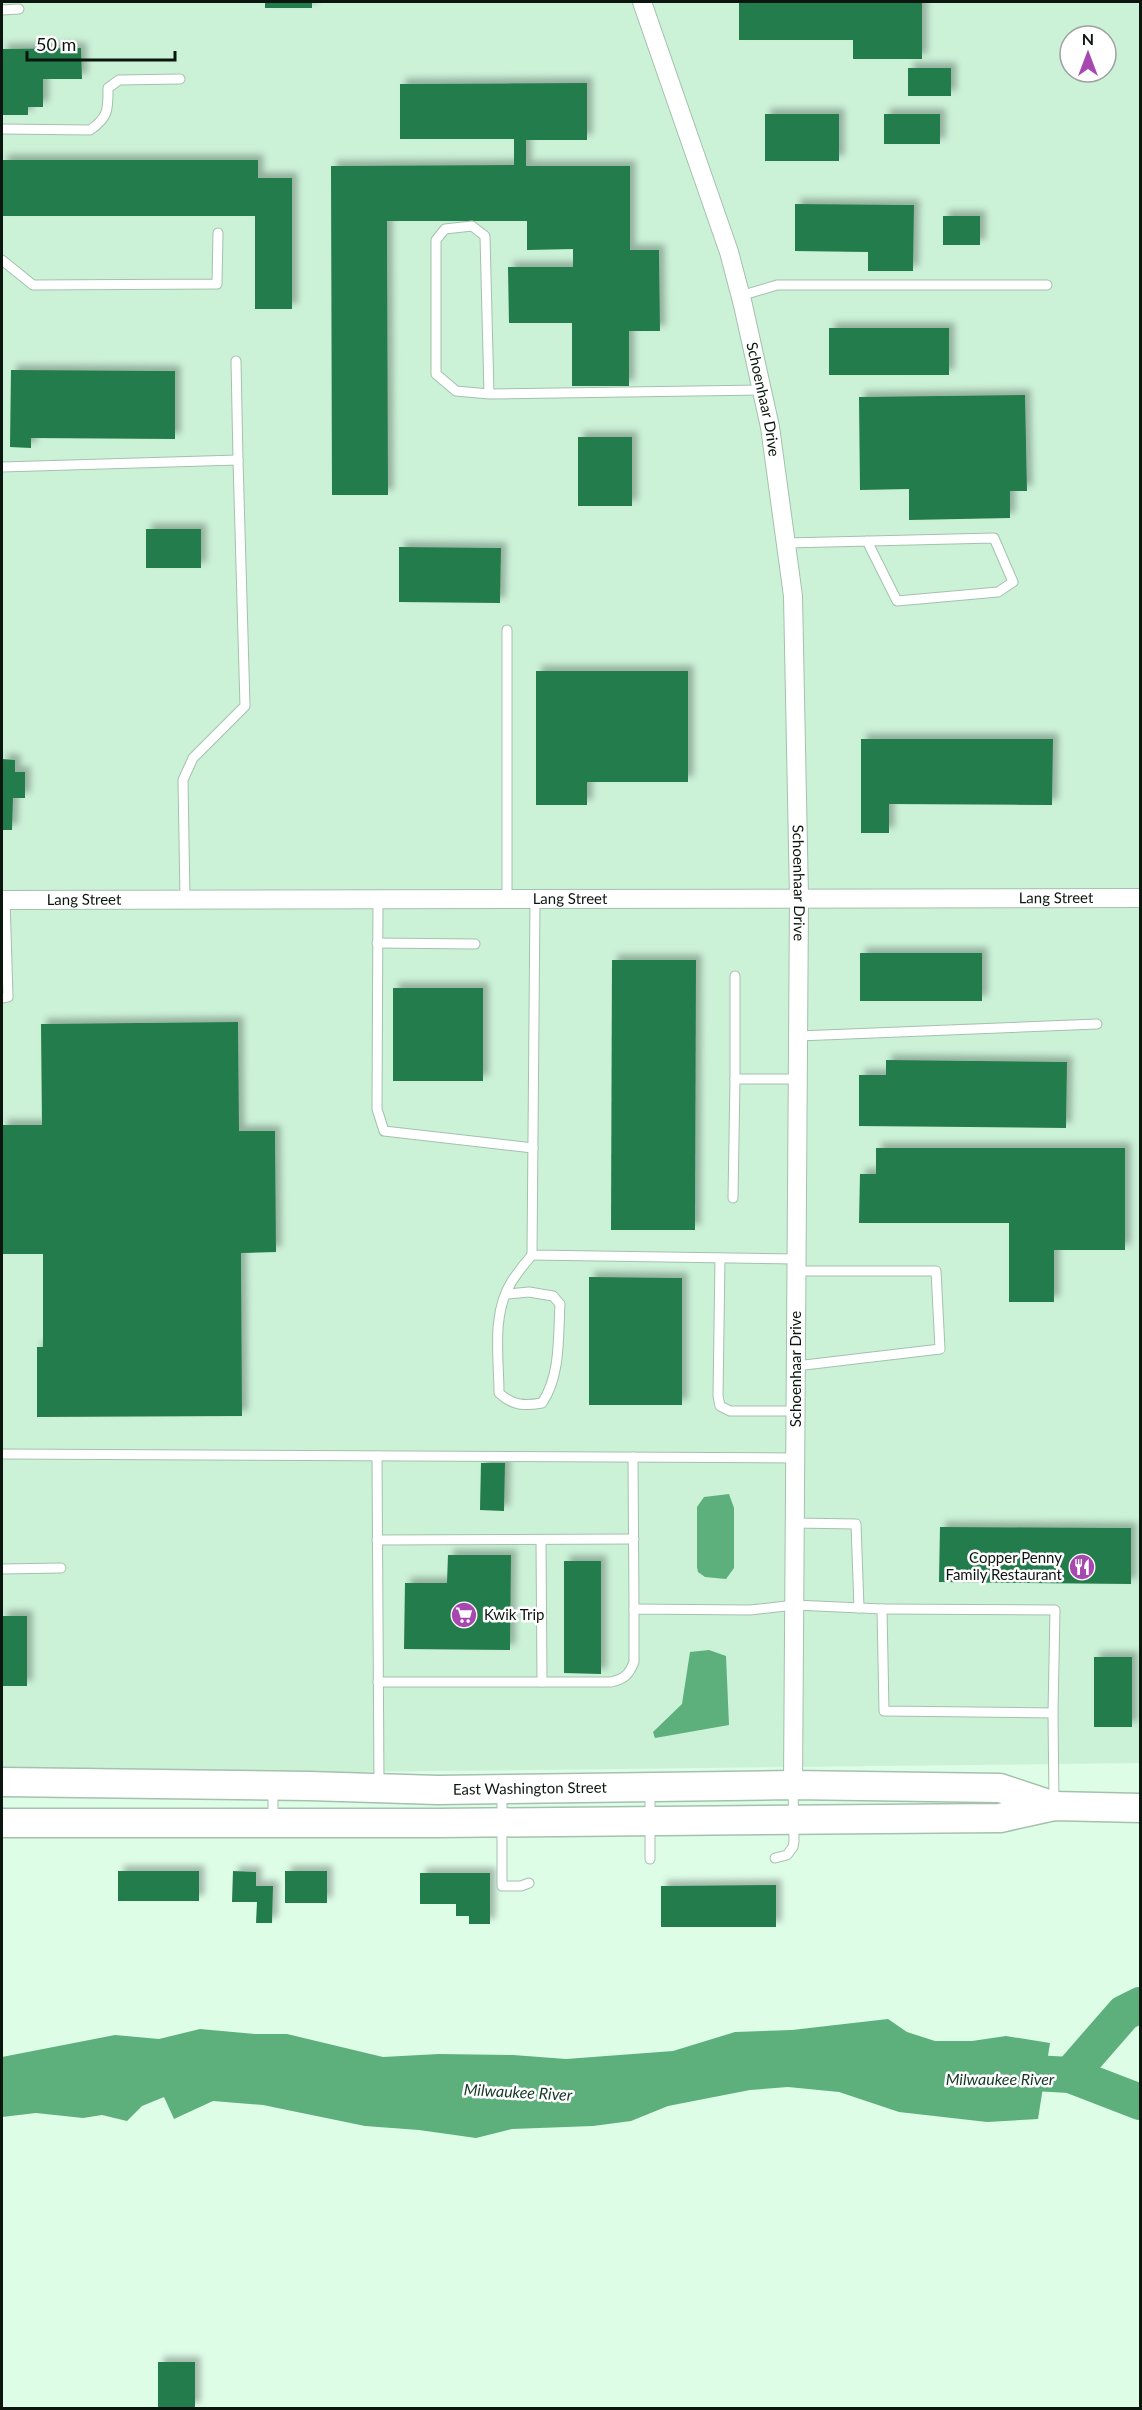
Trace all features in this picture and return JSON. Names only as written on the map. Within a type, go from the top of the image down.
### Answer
[{"type":"main road","name":"East Washington Street","points":[[2,1782],[502,1789],[793,1785],[1000,1788],[1054,1806]]},
{"type":"main road","name":"East Washington Street","points":[[2,1823],[1000,1818],[1054,1806],[1140,1808]]},
{"type":"street","name":"Schoenhaar Drive","points":[[642,2],[729,252],[770,427],[793,596],[799,898],[793,1785]]},
{"type":"street","name":"Lang Street","points":[[3,900],[1140,898]]},
{"type":"lane","points":[[2,10],[19,9]]},
{"type":"lane","points":[[2,129],[90,130],[102,122],[108,110],[108,88],[119,80],[180,79]]},
{"type":"lane","points":[[489,394],[485,236],[472,226],[445,229],[436,240],[436,374],[456,391],[489,394],[762,390]]},
{"type":"lane","points":[[2,260],[33,285],[217,284],[218,233]]},
{"type":"lane","points":[[740,296],[777,285],[1047,285]]},
{"type":"lane","points":[[185,900],[183,780],[194,758],[245,706],[236,361]]},
{"type":"lane","points":[[2,467],[238,460]]},
{"type":"lane","points":[[787,543],[867,541],[994,538],[1013,582],[998,592],[897,601],[867,541]]},
{"type":"lane","points":[[507,630],[507,898]]},
{"type":"lane","points":[[507,1294],[529,1292],[553,1296],[560,1304],[556,1364],[549,1393],[542,1402],[525,1406],[508,1401],[500,1393],[498,1320],[507,1294],[511,1283],[532,1255],[536,898]]},
{"type":"lane","points":[[378,899],[377,1109],[384,1131],[533,1148]]},
{"type":"lane","points":[[2,998],[8,997],[3,900]]},
{"type":"lane","points":[[377,943],[475,944]]},
{"type":"lane","points":[[733,1198],[735,976]]},
{"type":"lane","points":[[798,1036],[1097,1024]]},
{"type":"lane","points":[[735,1078],[797,1078]]},
{"type":"lane","points":[[532,1255],[720,1258],[796,1265],[936,1271],[940,1349],[796,1366]]},
{"type":"lane","points":[[720,1258],[718,1396],[720,1407],[730,1411],[795,1412]]},
{"type":"lane","points":[[2,1454],[795,1458]]},
{"type":"lane","points":[[377,1456],[379,1788]]},
{"type":"lane","points":[[378,1682],[611,1682],[623,1679],[634,1662],[633,1457]]},
{"type":"lane","points":[[795,1522],[856,1524],[859,1608]]},
{"type":"lane","points":[[377,1540],[634,1539]]},
{"type":"lane","points":[[541,1540],[542,1682]]},
{"type":"lane","points":[[2,1569],[62,1568]]},
{"type":"lane","points":[[634,1609],[750,1610],[795,1605],[882,1609],[1055,1610],[1054,1806]]},
{"type":"lane","points":[[882,1609],[884,1711],[1053,1713]]},
{"type":"lane","points":[[775,1858],[787,1856],[793,1847],[793,1785]]},
{"type":"lane","points":[[273,1786],[273,1823]]},
{"type":"lane","points":[[650,1786],[650,1859]]},
{"type":"lane","points":[[502,1789],[502,1886],[521,1886],[529,1883]]},
{"type":"shaded area","points":[[2,2],[1140,2],[1140,1763],[2,1776]]},
{"type":"water","points":[[729,1494],[734,1508],[734,1568],[726,1579],[705,1577],[698,1572],[697,1567],[697,1507],[704,1497]]},
{"type":"water","points":[[709,1650],[726,1656],[729,1725],[655,1738],[653,1732],[682,1704],[690,1652]]},
{"type":"water","name":"Milwaukee River","points":[[888,2019],[907,2032],[935,2041],[972,2041],[1006,2036],[1050,2043],[1038,2119],[987,2122],[899,2112],[839,2092],[788,2087],[750,2090],[668,2106],[631,2121],[593,2126],[512,2129],[476,2138],[419,2130],[365,2126],[263,2105],[213,2101],[174,2119],[164,2097],[142,2106],[127,2121],[102,2115],[83,2118],[36,2113],[2,2117],[2,2057],[115,2035],[159,2039],[200,2029],[255,2034],[287,2034],[383,2057],[439,2054],[513,2055],[566,2059],[673,2051],[735,2032],[792,2030]]},
{"type":"building","points":[[265,2],[312,2],[312,8],[265,8]]},
{"type":"building","points":[[739,2],[922,2],[922,59],[853,59],[853,40],[739,40]]},
{"type":"building","points":[[81,48],[82,79],[43,79],[43,107],[28,107],[28,115],[2,115],[2,49]]},
{"type":"building","points":[[908,68],[951,68],[951,96],[908,96]]},
{"type":"building","points":[[587,83],[587,140],[526,140],[526,166],[630,166],[630,250],[659,250],[660,331],[629,331],[629,386],[572,386],[572,323],[509,323],[508,267],[573,267],[573,249],[527,250],[527,221],[387,221],[388,495],[332,495],[331,166],[514,165],[514,139],[400,139],[400,84]]},
{"type":"building","points":[[765,114],[839,114],[839,161],[765,161]]},
{"type":"building","points":[[884,114],[940,114],[940,144],[884,144]]},
{"type":"building","points":[[2,160],[258,160],[258,178],[292,178],[292,309],[255,309],[255,216],[2,216]]},
{"type":"building","points":[[795,204],[914,205],[913,271],[868,271],[868,252],[795,251]]},
{"type":"building","points":[[943,216],[980,216],[980,245],[943,245]]},
{"type":"building","points":[[829,328],[949,328],[949,375],[829,375]]},
{"type":"building","points":[[11,370],[175,371],[175,439],[31,438],[31,448],[10,447]]},
{"type":"building","points":[[1025,395],[1027,491],[1010,491],[1010,518],[909,520],[909,489],[860,490],[859,397]]},
{"type":"building","points":[[578,437],[632,437],[632,506],[578,506]]},
{"type":"building","points":[[146,529],[201,529],[201,568],[146,568]]},
{"type":"building","points":[[399,547],[501,548],[500,603],[399,602]]},
{"type":"building","points":[[536,671],[688,671],[688,782],[587,782],[587,805],[536,805]]},
{"type":"building","points":[[861,739],[1053,739],[1052,805],[889,804],[889,833],[861,833]]},
{"type":"building","points":[[2,759],[15,760],[15,772],[25,772],[25,798],[13,798],[12,830],[2,830]]},
{"type":"building","points":[[860,953],[982,953],[982,1001],[860,1001]]},
{"type":"building","points":[[612,960],[696,960],[695,1230],[611,1230]]},
{"type":"building","points":[[393,988],[483,988],[483,1081],[393,1081]]},
{"type":"building","points":[[238,1022],[239,1131],[275,1131],[276,1252],[241,1253],[242,1416],[37,1417],[37,1347],[43,1347],[43,1254],[2,1254],[2,1125],[42,1125],[41,1024]]},
{"type":"building","points":[[886,1060],[1067,1062],[1066,1128],[859,1126],[859,1075],[886,1075]]},
{"type":"building","points":[[876,1148],[1125,1148],[1125,1250],[1054,1250],[1054,1302],[1009,1302],[1009,1223],[859,1223],[860,1174],[876,1174]]},
{"type":"building","points":[[589,1277],[682,1278],[682,1405],[589,1405]]},
{"type":"building","points":[[481,1463],[505,1463],[504,1511],[480,1510]]},
{"type":"building","points":[[940,1527],[1131,1528],[1131,1584],[939,1582]]},
{"type":"building","points":[[448,1555],[511,1555],[510,1650],[404,1649],[405,1583],[447,1583]]},
{"type":"building","points":[[564,1561],[601,1561],[601,1674],[564,1673]]},
{"type":"building","points":[[2,1616],[27,1616],[27,1686],[2,1686]]},
{"type":"building","points":[[1094,1657],[1132,1657],[1132,1727],[1094,1727]]},
{"type":"building","points":[[118,1871],[199,1871],[199,1901],[118,1901]]},
{"type":"building","points":[[233,1871],[256,1872],[256,1886],[273,1886],[272,1923],[256,1923],[257,1902],[232,1902]]},
{"type":"building","points":[[285,1871],[327,1871],[327,1903],[285,1903]]},
{"type":"building","points":[[420,1873],[490,1873],[490,1924],[469,1924],[469,1916],[456,1916],[456,1904],[420,1904]]},
{"type":"building","points":[[776,1885],[776,1927],[661,1927],[661,1886]]},
{"type":"building","points":[[158,2362],[195,2362],[195,2408],[158,2408]]},
{"type":"waterway","points":[[1070,2075],[1124,2013],[1140,2005]]},
{"type":"waterway","name":"Milwaukee River","points":[[996,2071],[1070,2075],[1140,2102]]},
{"type":"place","name":"Copper Penny Family Restaurant","points":[[1082,1567]]},
{"type":"place","name":"Kwik Trip","points":[[464,1615]]}]
